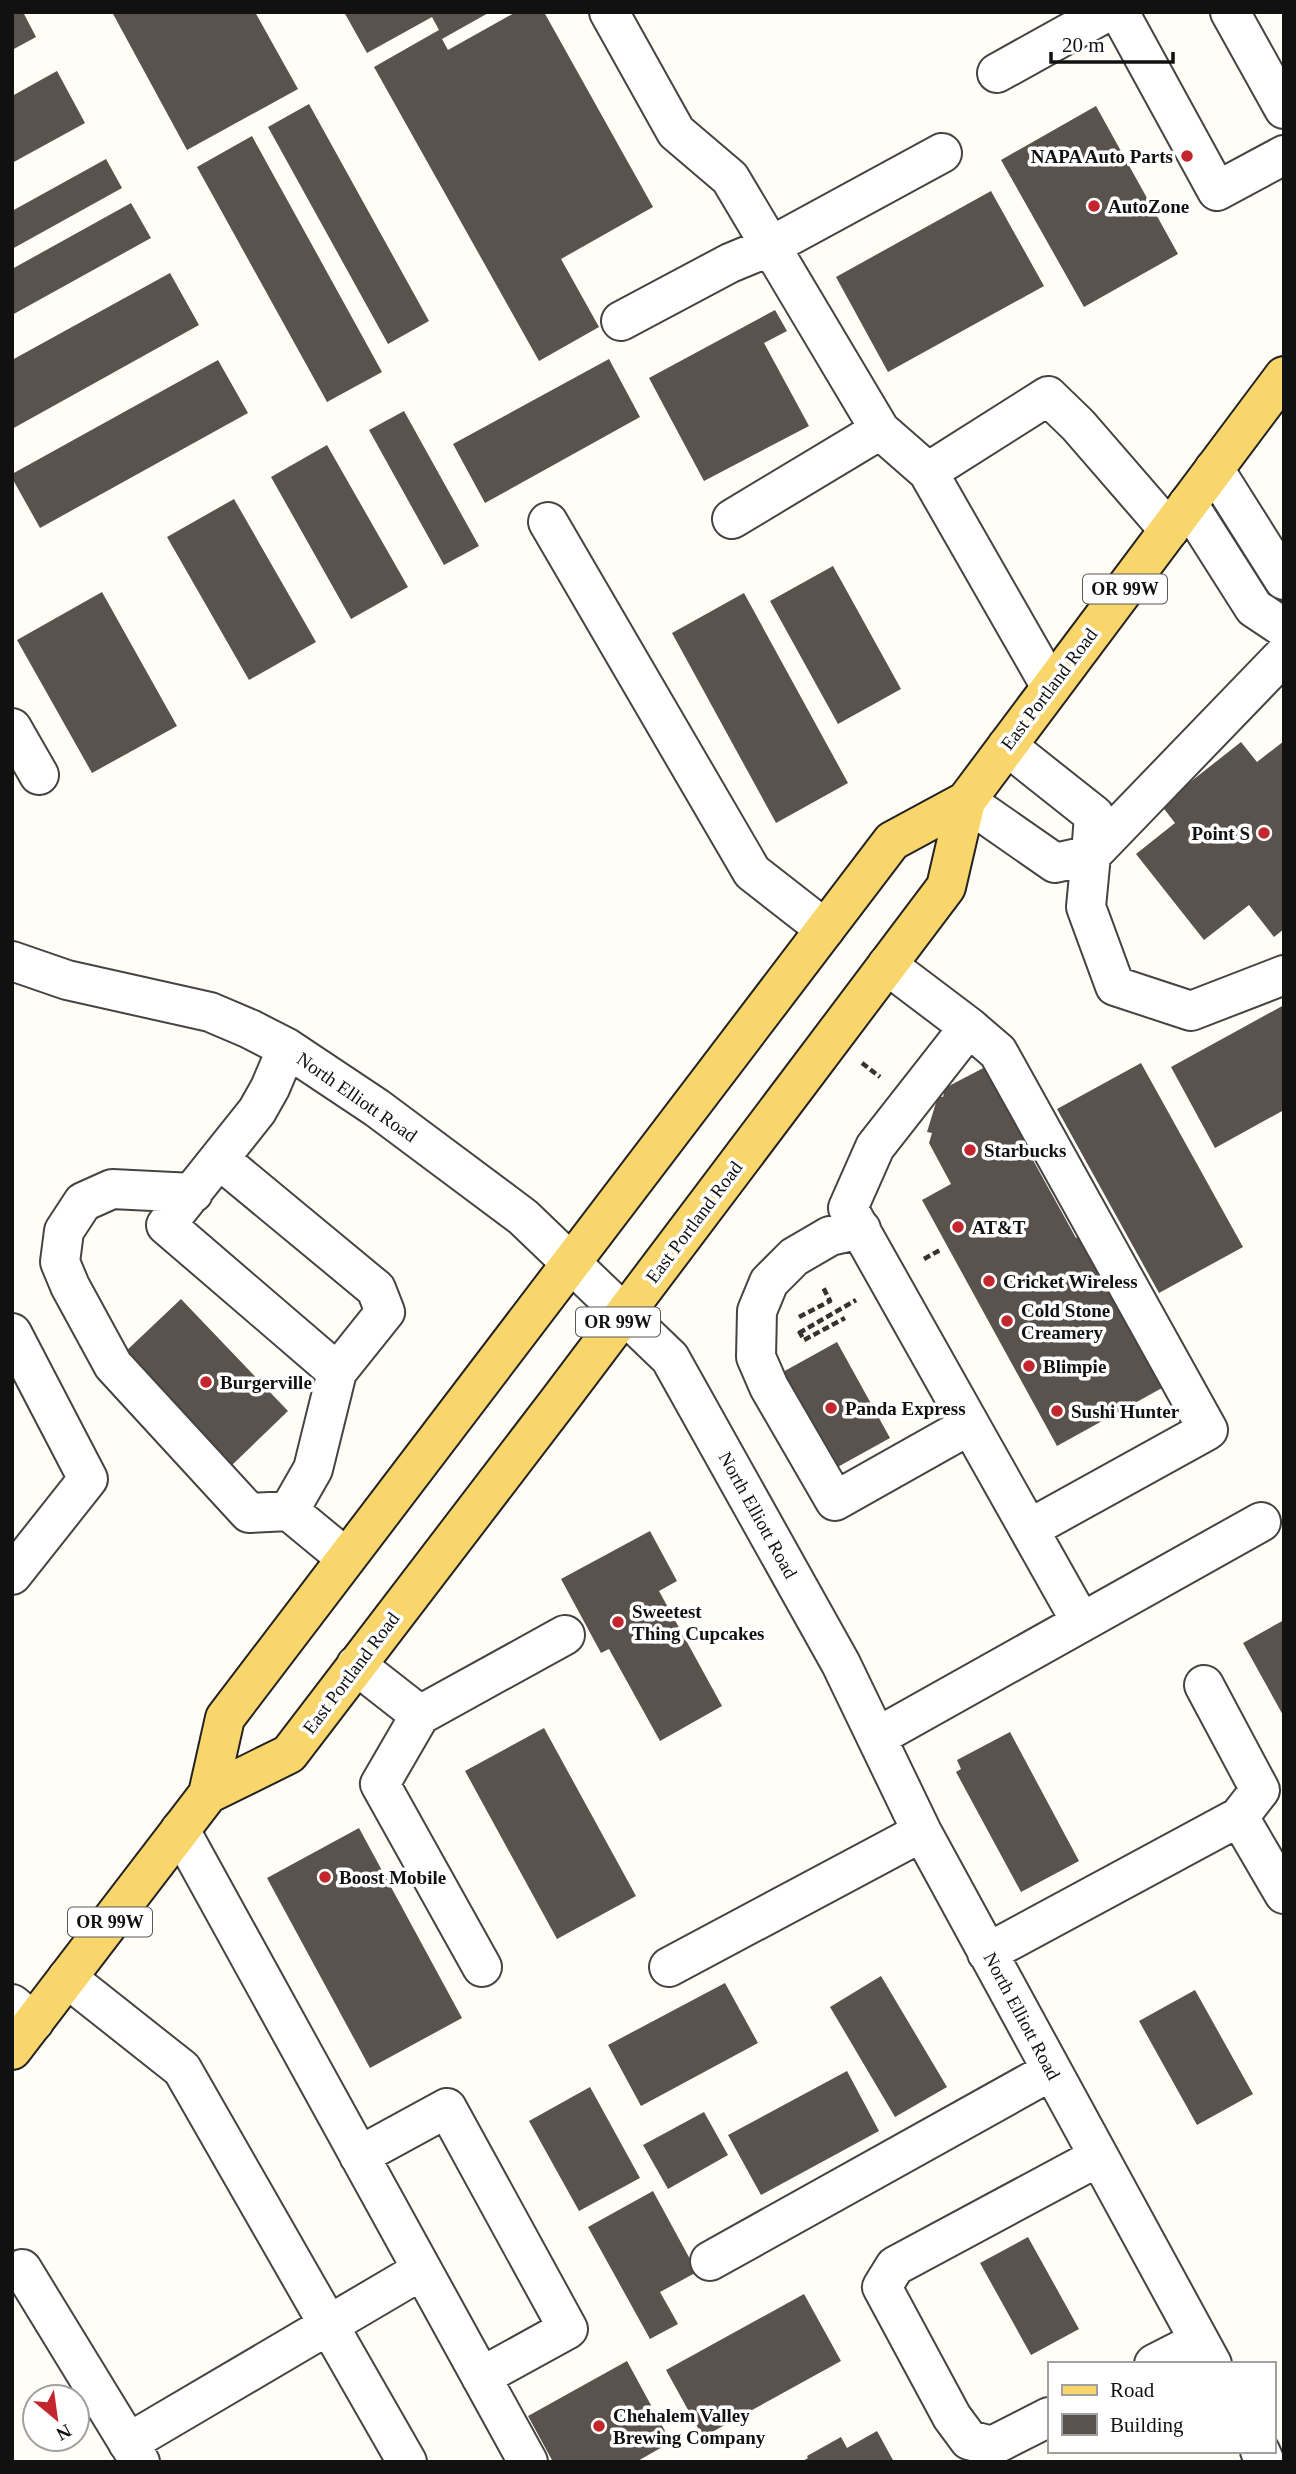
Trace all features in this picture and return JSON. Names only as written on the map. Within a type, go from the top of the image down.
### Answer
[{"type":"main road","name":"East Portland Road","points":[[19,2025],[67,1978],[208,1794],[225,1718],[892,841],[965,801],[1214,469],[1281,390]]},
{"type":"main road","name":"East Portland Road","points":[[208,1794],[289,1754],[946,887],[965,801]]},
{"type":"street","points":[[609,12],[676,132],[730,178],[880,430],[928,472],[1051,687]]},
{"type":"street","points":[[997,73],[1107,12]]},
{"type":"street","points":[[1119,12],[1217,191],[1284,155]]},
{"type":"street","points":[[1230,12],[1284,109]]},
{"type":"street","points":[[621,321],[730,263],[771,246],[942,153]]},
{"type":"street","points":[[928,472],[1048,396],[1178,517],[1254,608],[1284,628]]},
{"type":"street","points":[[732,519],[880,430]]},
{"type":"street","points":[[1214,469],[1284,580]]},
{"type":"street","points":[[548,522],[752,872],[825,929]]},
{"type":"street","points":[[965,801],[1055,863],[1091,855],[1284,655]]},
{"type":"street","points":[[12,729],[39,775]]},
{"type":"street","points":[[1007,746],[1094,815],[1086,906],[1115,986],[1191,1011],[1284,975]]},
{"type":"street","name":"North Elliott Road","points":[[12,961],[67,980],[210,1012],[287,1048],[377,1108],[523,1217],[670,1358],[841,1664],[922,1832],[1206,2353]]},
{"type":"street","points":[[887,965],[998,1052],[1208,1430],[1029,1529]]},
{"type":"street","points":[[969,1027],[875,1147],[848,1208],[1082,1622]]},
{"type":"street","points":[[287,1048],[257,1111],[166,1225],[337,1371]]},
{"type":"street","points":[[219,1159],[376,1289],[385,1312],[337,1371],[313,1469],[289,1511]]},
{"type":"street","points":[[193,1193],[112,1189],[83,1202],[64,1231],[60,1262],[69,1286],[113,1365],[248,1513],[289,1511],[346,1558]]},
{"type":"street","points":[[861,1229],[830,1236],[794,1256],[769,1282],[757,1311],[756,1357],[769,1387],[835,1501],[971,1425]]},
{"type":"street","points":[[12,1333],[88,1479],[12,1575]]},
{"type":"street","points":[[877,1737],[1261,1522]]},
{"type":"street","points":[[482,1967],[380,1784],[420,1715],[565,1635]]},
{"type":"street","points":[[356,1665],[420,1715]]},
{"type":"street","points":[[988,1953],[1239,1817],[1260,1790],[1204,1685]]},
{"type":"street","points":[[1239,1817],[1284,1894]]},
{"type":"street","points":[[180,1830],[528,2462]]},
{"type":"street","points":[[669,1967],[922,1832]]},
{"type":"street","points":[[67,1978],[182,2068],[407,2462]]},
{"type":"street","points":[[710,2261],[1051,2071]]},
{"type":"street","points":[[359,2156],[447,2108],[568,2329],[481,2377]]},
{"type":"street","points":[[1048,2418],[992,2446],[969,2440],[952,2417],[882,2287],[895,2266],[1098,2157]]},
{"type":"street","points":[[22,2269],[134,2452],[329,2325],[422,2270]]},
{"type":"street","points":[[1163,2362],[1206,2353]]},
{"type":"path","points":[[861,1063],[881,1078]]},
{"type":"path","points":[[914,1265],[940,1250]]},
{"type":"path","points":[[818,1277],[830,1301],[793,1321],[799,1333],[804,1340],[845,1318]]},
{"type":"path","points":[[799,1333],[845,1307]]},
{"type":"building","points":[[12,12],[23,12],[36,37],[12,50]]},
{"type":"building","points":[[112,12],[255,12],[298,89],[187,150]]},
{"type":"building","points":[[344,12],[490,12],[442,39],[448,50],[516,12],[544,12],[653,207],[561,259],[599,327],[539,361],[374,67],[439,30],[432,17],[367,53]]},
{"type":"building","points":[[57,71],[85,123],[12,163],[12,96]]},
{"type":"building","points":[[309,104],[429,321],[388,344],[268,127]]},
{"type":"building","points":[[1096,106],[1178,254],[1084,307],[1001,160]]},
{"type":"building","points":[[252,136],[382,372],[327,402],[197,167]]},
{"type":"building","points":[[106,159],[122,188],[12,249],[12,211]]},
{"type":"building","points":[[991,191],[1044,286],[888,372],[836,277]]},
{"type":"building","points":[[131,203],[151,238],[12,315],[12,269]]},
{"type":"building","points":[[170,273],[199,325],[12,429],[12,360]]},
{"type":"building","points":[[775,310],[787,331],[764,343],[809,426],[704,481],[649,378]]},
{"type":"building","points":[[609,359],[640,417],[485,503],[453,444]]},
{"type":"building","points":[[218,360],[248,413],[40,528],[12,474]]},
{"type":"building","points":[[404,411],[479,546],[444,565],[369,430]]},
{"type":"building","points":[[327,445],[408,587],[351,619],[271,477]]},
{"type":"building","points":[[234,499],[316,642],[249,680],[167,537]]},
{"type":"building","points":[[833,566],[901,689],[838,724],[770,601]]},
{"type":"building","points":[[102,592],[177,726],[92,773],[17,640]]},
{"type":"building","points":[[744,593],[848,783],[776,823],[672,633]]},
{"type":"building","points":[[1284,741],[1284,929],[1274,937],[1249,905],[1204,940],[1136,854],[1175,823],[1161,805],[1241,742],[1257,762]]},
{"type":"building","points":[[1284,1005],[1284,1110],[1215,1148],[1171,1067]]},
{"type":"building","points":[[1141,1063],[1243,1247],[1159,1293],[1057,1109]]},
{"type":"building","points":[[991,1064],[1036,1146],[1028,1151],[1076,1238],[1080,1236],[1162,1388],[1057,1446],[922,1200],[951,1184],[929,1143],[932,1133],[927,1132],[938,1096],[943,1097],[945,1088]]},
{"type":"building","name":"Burgerville","points":[[181,1299],[288,1411],[231,1466],[124,1353]]},
{"type":"building","name":"Panda Express","points":[[837,1342],[890,1438],[825,1474],[772,1378]]},
{"type":"building","points":[[650,1531],[677,1581],[659,1591],[722,1706],[660,1741],[609,1649],[601,1653],[561,1579]]},
{"type":"building","points":[[1284,1620],[1284,1717],[1243,1643]]},
{"type":"building","points":[[544,1728],[636,1896],[557,1939],[465,1771]]},
{"type":"building","points":[[1010,1732],[1079,1861],[1021,1892],[956,1772],[961,1769],[957,1760]]},
{"type":"building","points":[[359,1828],[462,2018],[370,2068],[267,1878]]},
{"type":"building","points":[[881,1976],[947,2087],[895,2117],[830,2007]]},
{"type":"building","points":[[725,1983],[758,2043],[641,2106],[608,2045]]},
{"type":"building","points":[[1195,1990],[1253,2094],[1197,2125],[1139,2021]]},
{"type":"building","points":[[847,2071],[879,2131],[761,2195],[728,2135]]},
{"type":"building","points":[[590,2087],[640,2178],[579,2211],[529,2121]]},
{"type":"building","points":[[704,2112],[728,2155],[668,2189],[643,2145]]},
{"type":"building","points":[[653,2191],[697,2272],[660,2292],[678,2324],[650,2339],[588,2227]]},
{"type":"building","points":[[1028,2237],[1079,2329],[1031,2355],[980,2263]]},
{"type":"building","points":[[804,2294],[841,2361],[703,2437],[666,2370]]},
{"type":"building","points":[[627,2361],[671,2442],[636,2462],[553,2462],[528,2416]]},
{"type":"building","points":[[877,2431],[894,2462],[801,2462],[841,2437],[847,2448]]},
{"type":"place","name":"NAPA Auto Parts","points":[[1187,156]]},
{"type":"place","name":"AutoZone","points":[[1094,206]]},
{"type":"place","name":"Point S","points":[[1264,833]]},
{"type":"place","name":"Starbucks","points":[[970,1150]]},
{"type":"place","name":"AT&T","points":[[958,1227]]},
{"type":"place","name":"Cricket Wireless","points":[[989,1281]]},
{"type":"place","name":"Cold Stone Creamery","points":[[1007,1321]]},
{"type":"place","name":"Blimpie","points":[[1029,1366]]},
{"type":"place","name":"Burgerville","points":[[206,1382]]},
{"type":"place","name":"Panda Express","points":[[831,1408]]},
{"type":"place","name":"Sushi Hunter","points":[[1057,1411]]},
{"type":"place","name":"Sweetest Thing Cupcakes","points":[[618,1622]]},
{"type":"place","name":"Boost Mobile","points":[[325,1877]]},
{"type":"place","name":"Chehalem Valley Brewing Company","points":[[599,2426]]}]
